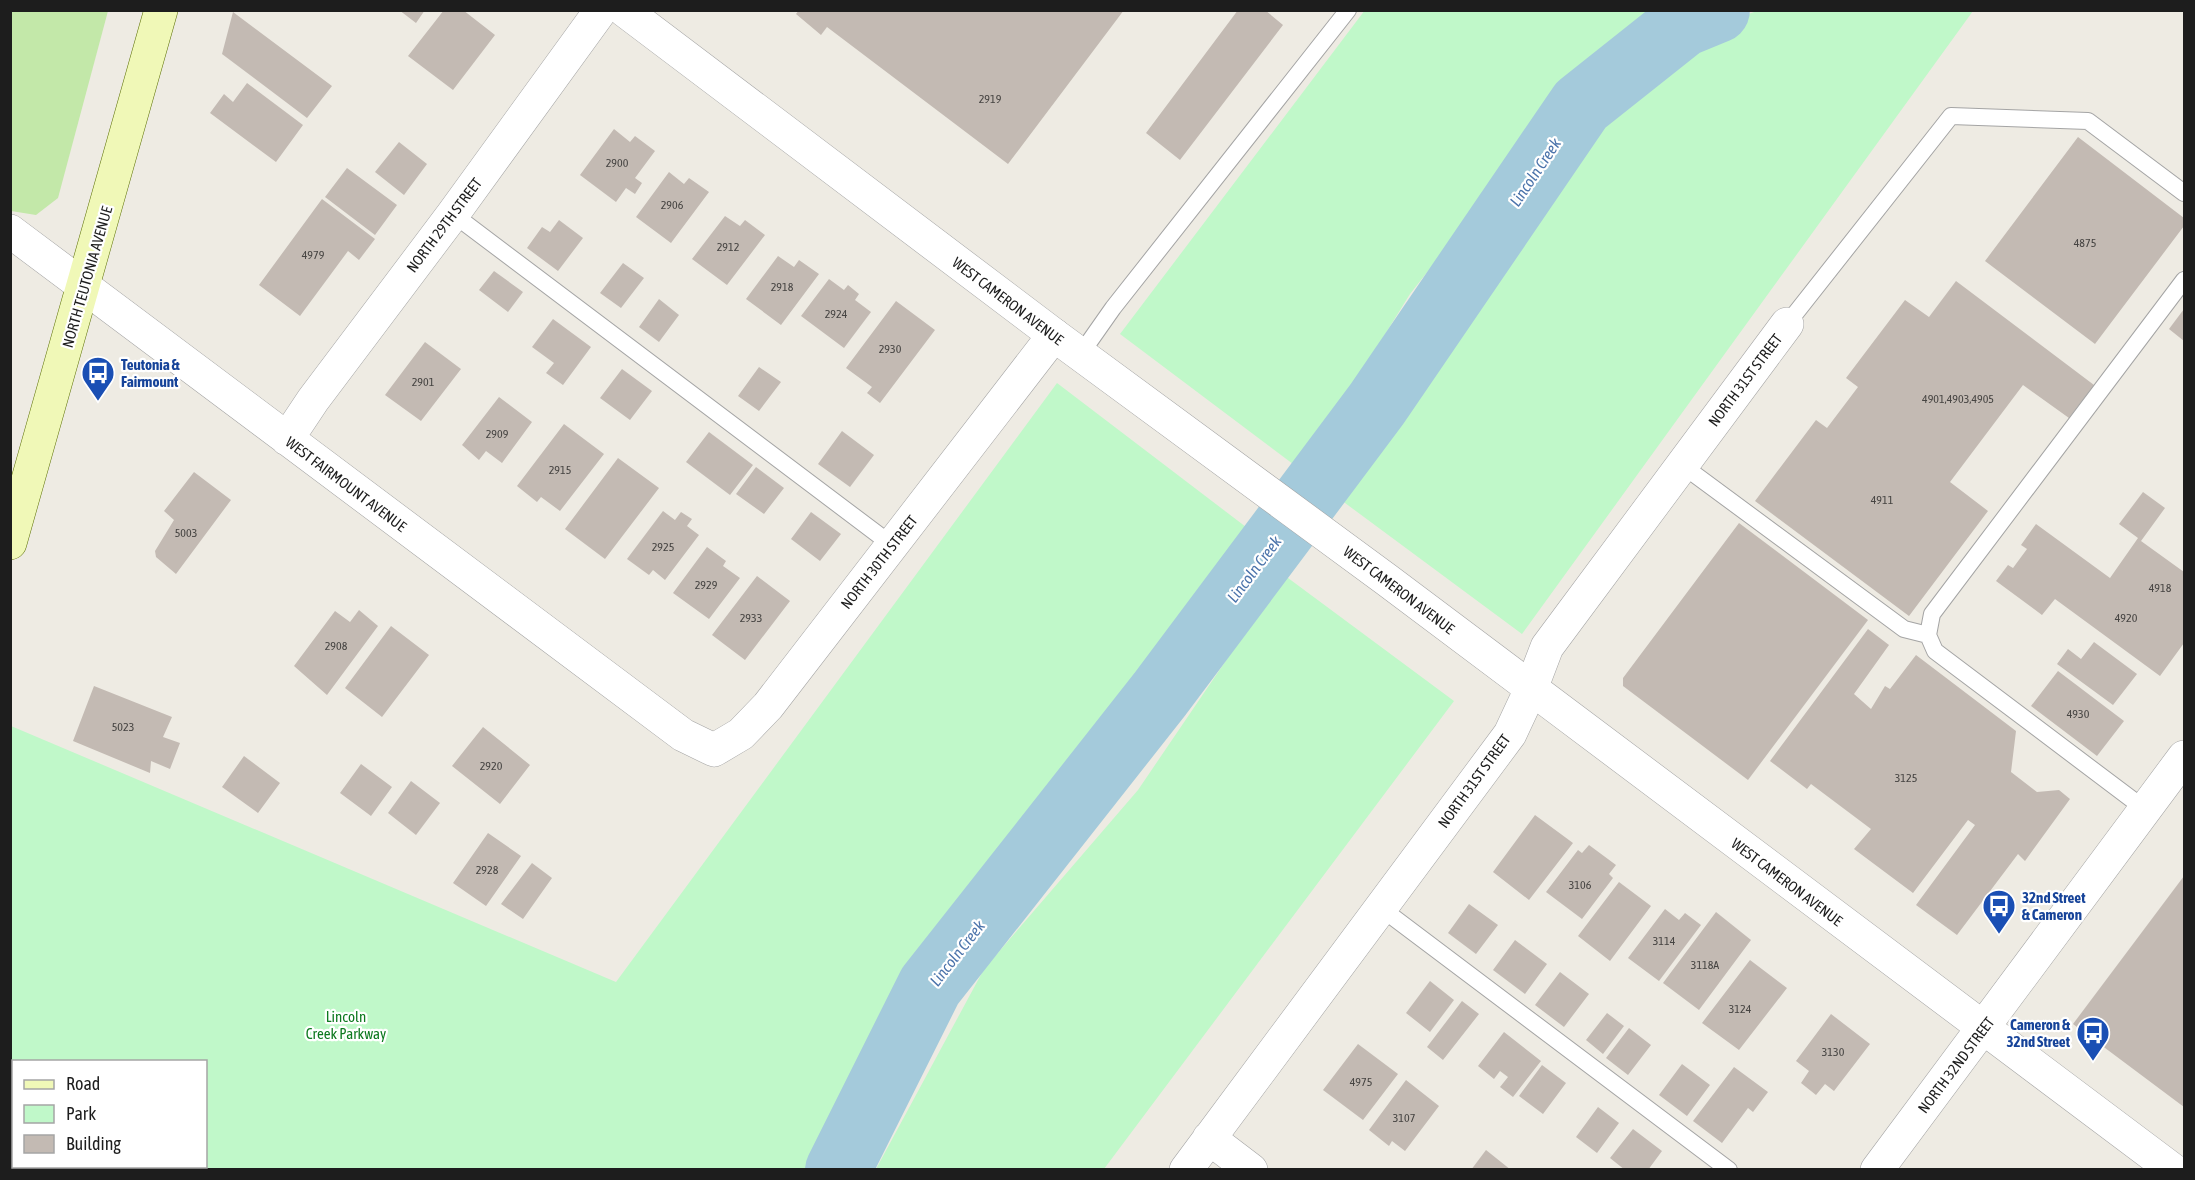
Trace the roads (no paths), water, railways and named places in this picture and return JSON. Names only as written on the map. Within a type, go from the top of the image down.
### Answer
[{"type":"main road","name":"NORTH TEUTONIA AVENUE","points":[[10,543],[161,10]]},
{"type":"street","name":"NORTH 29TH STREET","points":[[287,440],[313,400],[453,214],[601,10]]},
{"type":"street","name":"WEST CAMERON AVENUE","points":[[624,10],[1080,355],[1387,580],[2173,1170]]},
{"type":"street","name":"WEST FAIRMOUNT AVENUE","points":[[10,231],[85,284],[287,440],[683,735]]},
{"type":"street","name":"NORTH 31ST STREET","points":[[1185,1170],[1510,734],[1532,689],[1547,647],[1787,324]]},
{"type":"street","name":"NORTH 30TH STREET","points":[[683,735],[714,750],[741,734],[768,706],[1054,335]]},
{"type":"street","name":"NORTH 32ND STREET","points":[[1877,1170],[2184,758]]},
{"type":"street","points":[[1209,1138],[1251,1170]]},
{"type":"lane","points":[[1080,355],[1113,308],[1348,10]]},
{"type":"lane","points":[[1787,324],[1951,116],[2088,121],[2184,193]]},
{"type":"lane","points":[[453,214],[892,545]]},
{"type":"lane","points":[[2146,810],[1935,651],[1928,635],[1932,614],[2184,280]]},
{"type":"lane","points":[[1682,465],[1904,629],[1928,635]]},
{"type":"lane","points":[[1381,908],[1729,1170]]},
{"type":"waterway","name":"Lincoln Creek","points":[[838,1170],[930,986],[1160,694],[1377,404],[1581,105],[1683,24],[1717,10]]},
{"type":"place","name":"Teutonia & Fairmount","points":[[98,402]]},
{"type":"place","name":"32nd Street & Cameron","points":[[1999,935]]},
{"type":"place","name":"Cameron & 32nd Street","points":[[2093,1062]]},
{"type":"park label","name":"Lincoln Creek Parkway","points":[[346,1024]]}]
